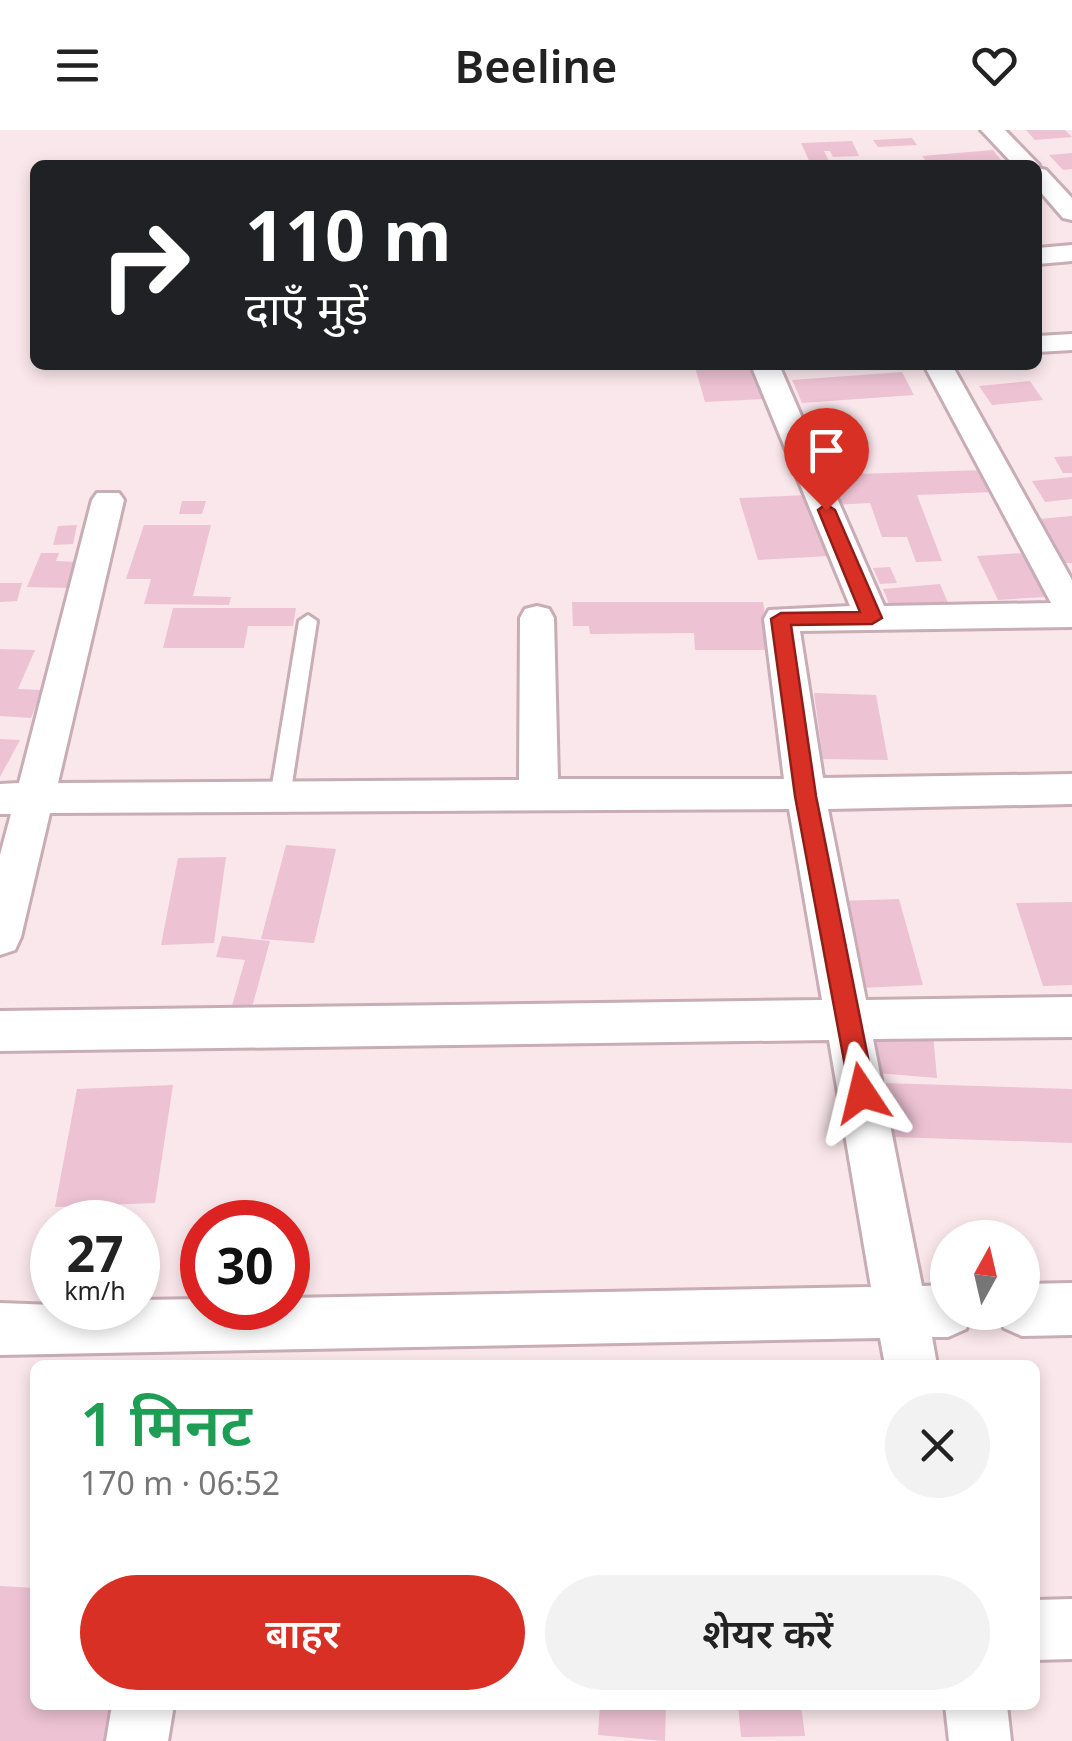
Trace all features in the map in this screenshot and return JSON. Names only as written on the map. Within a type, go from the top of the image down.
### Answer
[{"type":"street","points":[[992,130],[1023,160]]},
{"type":"street","points":[[1042,179],[1072,212]]},
{"type":"street","points":[[1042,256],[1072,254]]},
{"type":"street","points":[[1042,344],[1072,342]]},
{"type":"street","points":[[767,370],[872,618]]},
{"type":"street","points":[[912,1360],[924,1312],[850,1020],[806,796],[781,619],[1072,613],[941,370]]},
{"type":"street","points":[[0,938],[16,798],[108,500]]},
{"type":"street","points":[[537,618],[539,794]]},
{"type":"street","points":[[16,798],[806,796],[1072,789]]},
{"type":"street","points":[[0,1030],[1072,1017]]},
{"type":"street","points":[[1040,1310],[1072,1309]]},
{"type":"street","points":[[0,1329],[129,1346],[924,1312]]},
{"type":"street","points":[[1040,1630],[1072,1629]]},
{"type":"street","points":[[137,1741],[142,1710]]},
{"type":"street","points":[[977,1710],[980,1741]]},
{"type":"lane","points":[[280,797],[308,620]]},
{"type":"building","points":[[1026,130],[1065,130],[1072,137],[1035,140]]},
{"type":"building","points":[[912,138],[917,145],[878,147],[873,140]]},
{"type":"building","points":[[852,141],[859,156],[833,157],[830,151],[824,151],[828,160],[809,160],[801,143]]},
{"type":"building","points":[[993,150],[1001,160],[925,160],[922,156]]},
{"type":"building","points":[[1072,153],[1072,169],[1063,170],[1049,155]]},
{"type":"building","points":[[696,370],[756,370],[765,399],[705,402]]},
{"type":"building","points":[[902,372],[914,395],[802,403],[792,380]]},
{"type":"building","points":[[1030,381],[1043,400],[992,405],[979,386]]},
{"type":"building","points":[[1072,456],[1072,473],[1063,473],[1054,457]]},
{"type":"building","points":[[985,470],[995,492],[917,495],[942,561],[916,562],[907,537],[882,537],[870,503],[833,505],[824,475]]},
{"type":"building","points":[[1072,477],[1072,499],[1045,502],[1032,481]]},
{"type":"building","points":[[808,495],[829,556],[758,560],[739,498]]},
{"type":"building","points":[[182,501],[206,501],[202,514],[179,514]]},
{"type":"building","points":[[1072,516],[1072,563],[1065,563],[1039,519]]},
{"type":"building","points":[[77,525],[73,544],[53,545],[58,526]]},
{"type":"building","points":[[144,525],[211,525],[193,596],[231,597],[229,605],[144,604],[151,579],[126,579]]},
{"type":"building","points":[[41,553],[59,553],[56,561],[80,562],[70,588],[27,587]]},
{"type":"building","points":[[1023,553],[1045,597],[998,600],[977,556]]},
{"type":"building","points":[[890,567],[897,583],[880,584],[873,568]]},
{"type":"building","points":[[0,583],[22,583],[17,601],[0,602]]},
{"type":"building","points":[[940,584],[951,610],[893,614],[883,589]]},
{"type":"building","points":[[572,602],[763,602],[771,650],[695,650],[694,633],[590,634],[589,626],[573,626]]},
{"type":"building","points":[[173,608],[296,608],[293,626],[248,626],[244,648],[163,648]]},
{"type":"building","points":[[0,649],[35,650],[18,689],[42,690],[31,718],[0,716]]},
{"type":"building","points":[[814,693],[876,695],[888,760],[823,759]]},
{"type":"building","points":[[0,739],[20,740],[0,777]]},
{"type":"building","points":[[286,845],[336,849],[314,943],[261,939]]},
{"type":"building","points":[[226,857],[214,943],[161,945],[178,858]]},
{"type":"building","points":[[899,899],[923,985],[861,988],[839,901]]},
{"type":"building","points":[[1072,902],[1072,985],[1043,986],[1016,903]]},
{"type":"building","points":[[222,936],[270,941],[251,1011],[231,1009],[245,960],[216,957]]},
{"type":"building","points":[[873,1029],[933,1034],[937,1078],[876,1073]]},
{"type":"building","points":[[884,1083],[1072,1089],[1072,1143],[893,1137]]},
{"type":"building","points":[[173,1085],[155,1200],[56,1200],[77,1089]]},
{"type":"building","points":[[0,1586],[30,1588],[30,1710],[117,1710],[110,1741],[0,1741]]},
{"type":"building","points":[[600,1710],[666,1710],[665,1741],[598,1735]]},
{"type":"building","points":[[738,1710],[802,1710],[805,1736],[741,1737]]},
{"type":"route","points":[[826,510],[872,618],[781,619],[806,796],[862,1093]]}]
